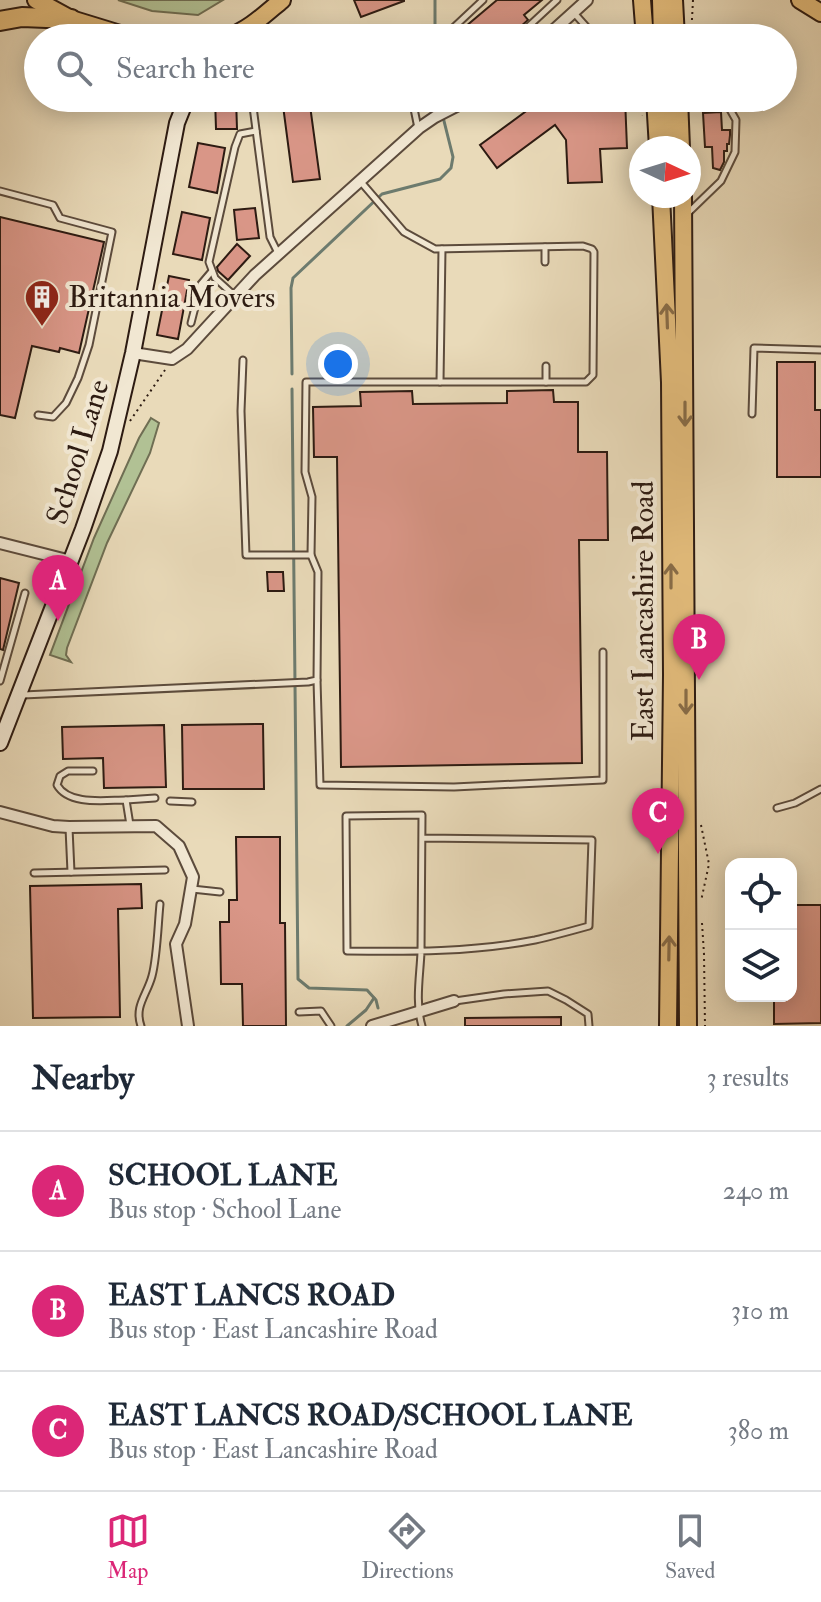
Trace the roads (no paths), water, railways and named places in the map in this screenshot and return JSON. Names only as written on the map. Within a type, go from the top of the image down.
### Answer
[{"type":"highway","points":[[0,21],[22,17],[71,19]]},
{"type":"main road","points":[[36,0],[87,24]]},
{"type":"main road","points":[[250,24],[282,0]]},
{"type":"main road","points":[[642,0],[644,24]]},
{"type":"main road","points":[[648,0],[650,24]]},
{"type":"main road","points":[[661,0],[662,24]]},
{"type":"main road","points":[[674,0],[675,24]]},
{"type":"main road","points":[[800,0],[821,13]]},
{"type":"main road","name":"School Lane","points":[[0,743],[97,491],[119,419],[177,112]]},
{"type":"main road","name":"School Lane","points":[[177,123],[181,112]]},
{"type":"main road","points":[[657,112],[658,136]]},
{"type":"main road","points":[[659,112],[664,136]]},
{"type":"main road","points":[[680,112],[681,136]]},
{"type":"main road","name":"East Lancashire Road","points":[[662,208],[670,382],[672,675],[668,1026]]},
{"type":"main road","points":[[663,232],[666,208]]},
{"type":"main road","name":"East Lancashire Road","points":[[683,208],[688,1026]]},
{"type":"street","points":[[561,24],[587,0]]},
{"type":"street","points":[[236,297],[255,275],[419,128],[446,112]]},
{"type":"street","name":"School Lane","points":[[133,353],[172,359],[187,349],[236,297]]},
{"type":"street","points":[[0,543],[71,561]]},
{"type":"street","points":[[0,812],[53,826],[156,826],[179,846],[193,877],[185,924],[176,944],[188,1026]]},
{"type":"street","points":[[372,1026],[454,1001]]},
{"type":"lane","points":[[457,24],[483,0]]},
{"type":"lane","points":[[531,24],[557,0]]},
{"type":"lane","points":[[573,13],[583,24]]},
{"type":"lane","points":[[254,112],[270,237],[278,254]]},
{"type":"lane","points":[[415,112],[419,128]]},
{"type":"lane","points":[[683,219],[721,181],[735,152],[736,120],[731,112]]},
{"type":"lane","points":[[236,297],[215,278],[209,262],[235,147],[240,134],[256,131]]},
{"type":"lane","points":[[360,181],[404,232],[435,249],[588,247],[594,252],[593,375],[586,382],[306,382],[305,472],[312,497],[311,555],[318,572],[320,785],[454,787],[603,780],[603,652]]},
{"type":"lane","points":[[0,191],[53,205],[60,218],[112,232],[89,345],[78,378],[66,403],[53,417],[38,415]]},
{"type":"lane","points":[[545,247],[545,262]]},
{"type":"lane","points":[[440,382],[442,249]]},
{"type":"lane","points":[[191,323],[201,284],[213,270]]},
{"type":"lane","points":[[752,414],[754,348],[821,350]]},
{"type":"lane","points":[[243,360],[241,411],[246,555],[311,555]]},
{"type":"lane","points":[[546,366],[546,382]]},
{"type":"lane","points":[[0,681],[25,593]]},
{"type":"lane","points":[[18,695],[317,680]]},
{"type":"lane","points":[[93,771],[68,771],[60,776],[57,785],[61,792],[80,799],[155,798]]},
{"type":"lane","points":[[777,808],[795,803],[821,789]]},
{"type":"lane","points":[[126,800],[130,826]]},
{"type":"lane","points":[[170,801],[192,802]]},
{"type":"lane","points":[[422,838],[592,840],[589,926],[535,940],[481,947],[421,952],[347,951],[346,816],[422,815],[421,952],[418,1012],[422,1026]]},
{"type":"lane","points":[[69,827],[71,872]]},
{"type":"lane","points":[[34,873],[165,870]]},
{"type":"lane","points":[[191,889],[220,892]]},
{"type":"lane","points":[[141,1026],[139,1005],[152,976],[160,904]]},
{"type":"lane","points":[[454,1001],[548,991],[588,1014],[589,1026]]},
{"type":"lane","points":[[299,1012],[321,1011],[331,1026]]},
{"type":"waterway","points":[[435,0],[435,24]]},
{"type":"waterway","points":[[292,374],[293,278],[382,194],[440,179],[451,168],[453,157],[443,117]]},
{"type":"waterway","points":[[292,389],[298,979],[309,988],[367,990],[376,1000],[378,1008]]},
{"type":"waterway","points":[[347,1026],[366,1010],[374,998]]},
{"type":"place","name":"Britannia Movers","points":[[42,328]]},
{"type":"place","name":"SCHOOL LANE","points":[[58,621]]},
{"type":"place","name":"EAST LANCS ROAD","points":[[699,680]]},
{"type":"place","name":"EAST LANCS ROAD/SCHOOL LANE","points":[[658,854]]}]
